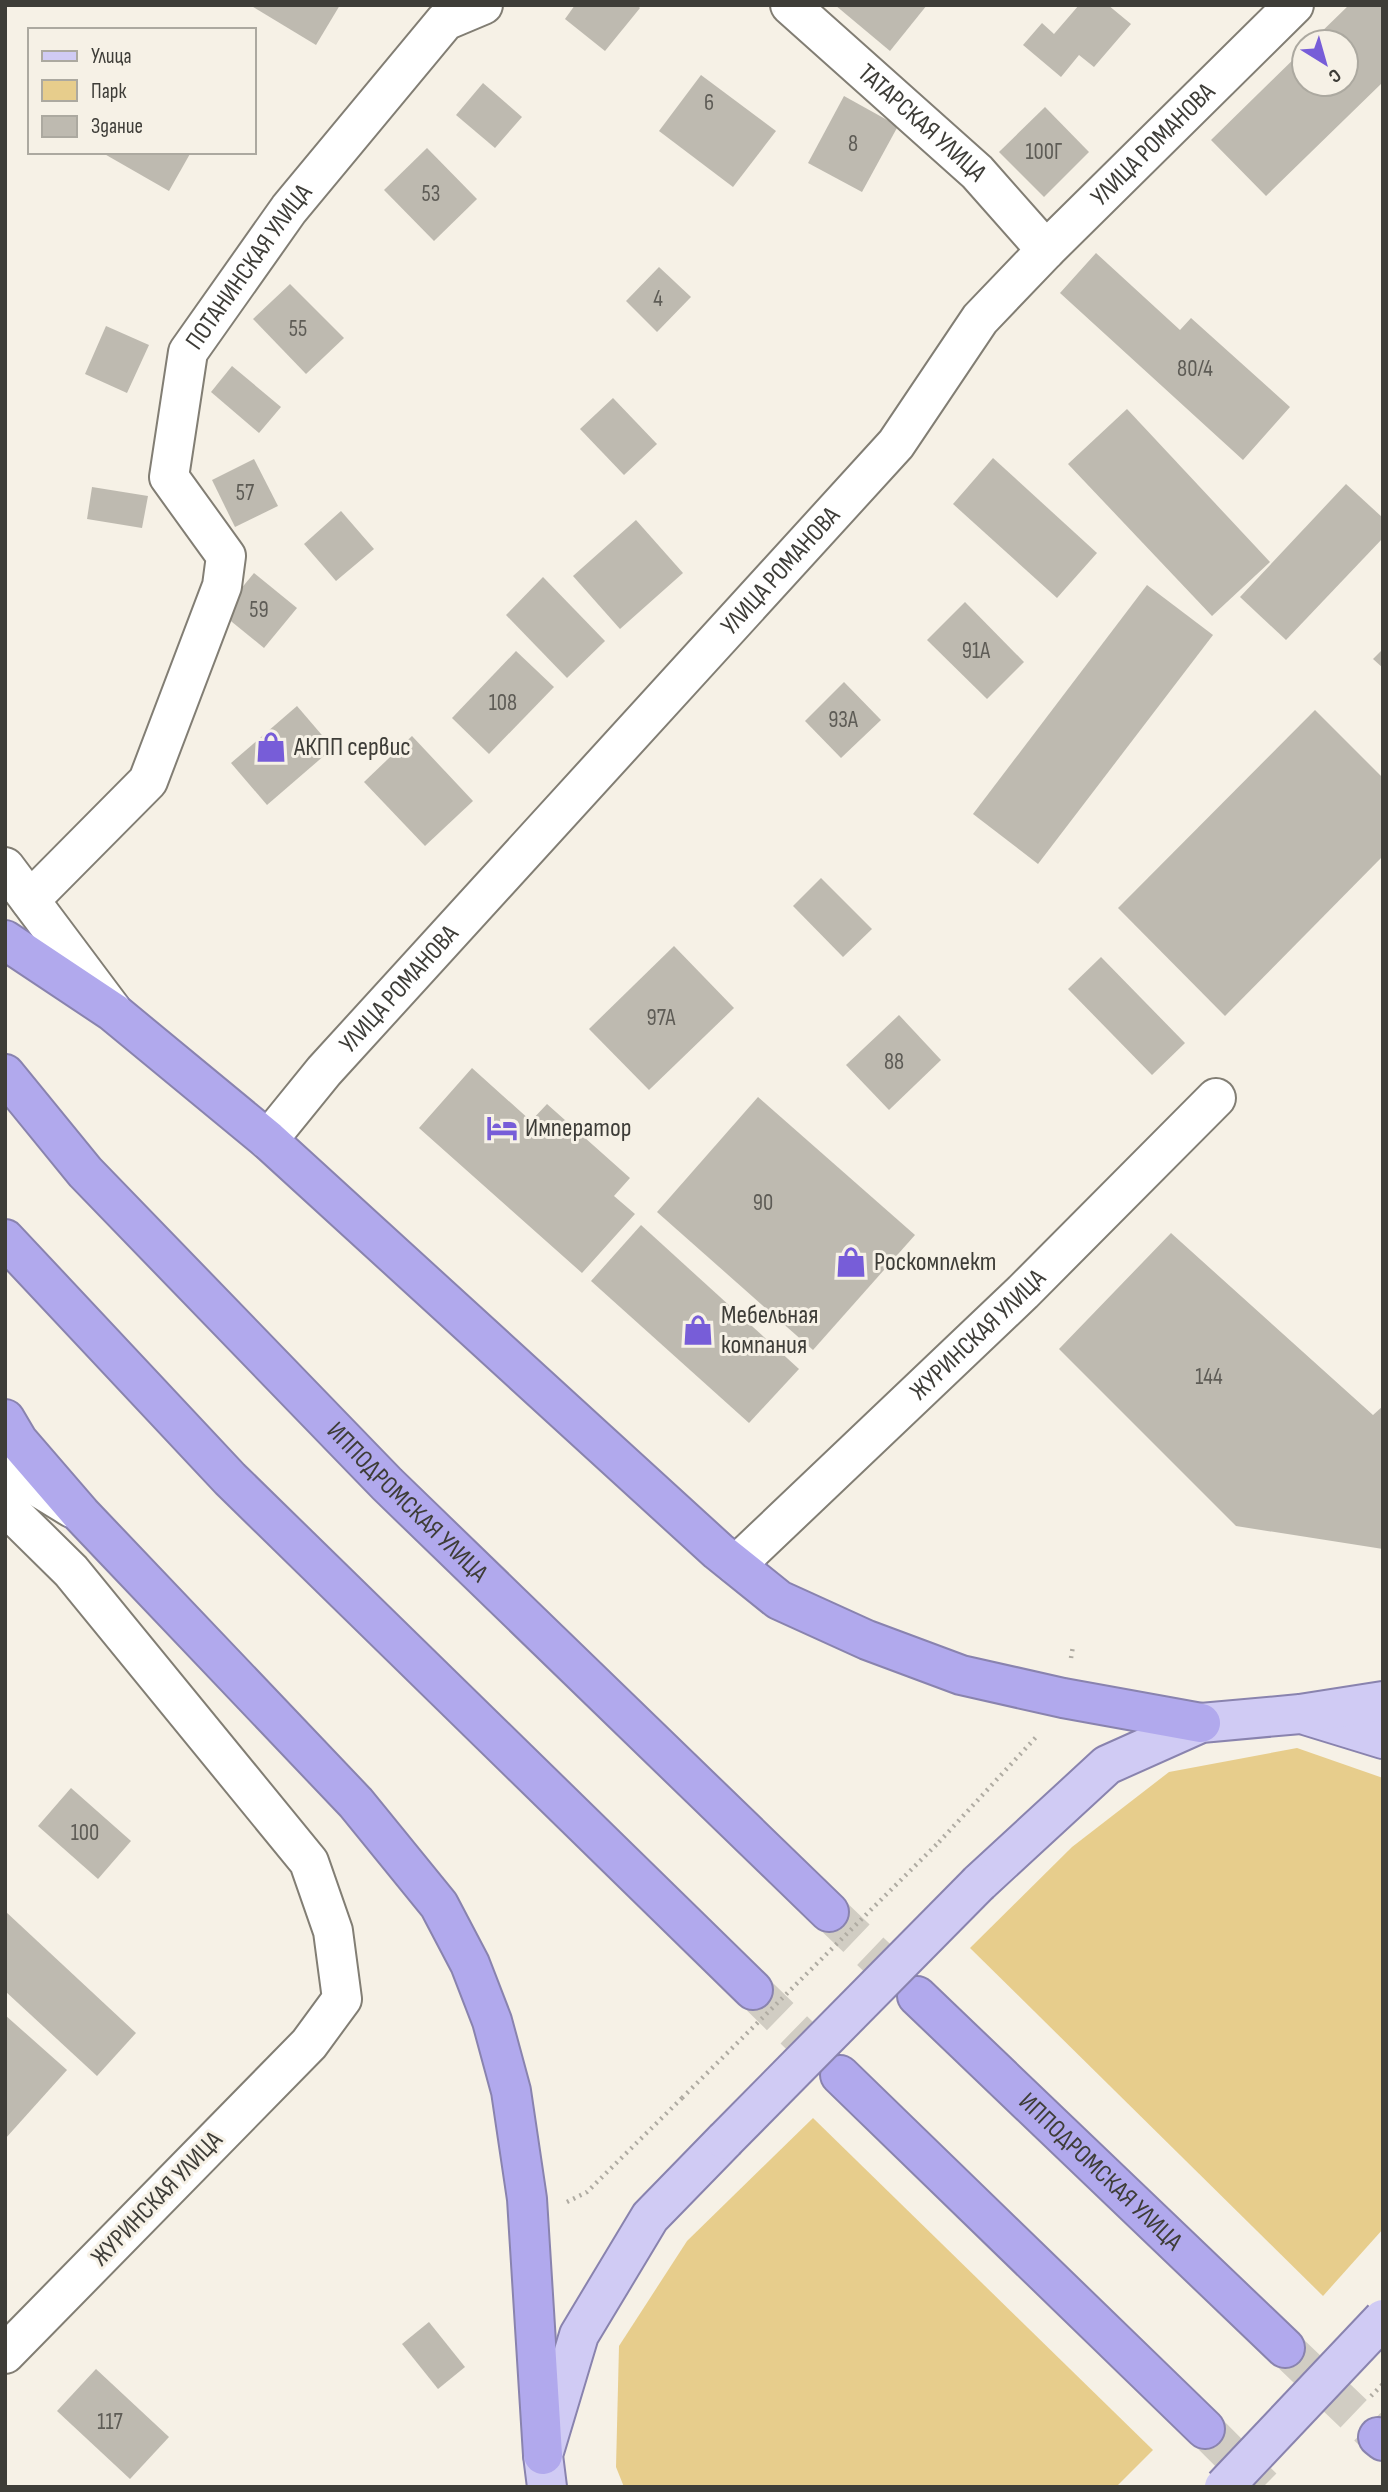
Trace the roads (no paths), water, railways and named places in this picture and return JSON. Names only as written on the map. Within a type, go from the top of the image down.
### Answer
[{"type":"highway","points":[[5,940],[113,1012],[268,1140],[736,1565],[779,1600],[867,1640],[961,1675],[1063,1698],[1201,1723]]},
{"type":"highway","name":"ИППОДРОМСКАЯ УЛИЦА","points":[[5,1074],[85,1172],[387,1485],[829,1912]]},
{"type":"highway","points":[[5,1239],[230,1479],[753,1990]]},
{"type":"highway","points":[[5,1419],[19,1441],[81,1514],[356,1803],[439,1905],[470,1964],[492,2021],[511,2091],[527,2199],[545,2471]]},
{"type":"highway","name":"ИППОДРОМСКАЯ УЛИЦА","points":[[917,1996],[1285,2348]]},
{"type":"highway","points":[[841,2075],[1205,2429]]},
{"type":"main road","points":[[545,2471],[579,2335],[650,2217],[979,1883],[1107,1765],[1201,1723],[1300,1713],[1383,1700]]},
{"type":"main road","points":[[1300,1713],[1383,1739]]},
{"type":"main road","points":[[1224,2487],[1383,2319]]},
{"type":"street","points":[[438,13],[483,5]]},
{"type":"street","name":"ТАТАРСКАЯ УЛИЦА","points":[[790,5],[977,172],[1046,250]]},
{"type":"street","name":"УЛИЦА РОМАНОВА","points":[[268,1140],[324,1071],[896,444],[980,319],[1046,250],[1294,5]]},
{"type":"street","name":"ПОТАНИНСКАЯ УЛИЦА","points":[[30,900],[148,781],[222,586],[226,556],[169,477],[188,352],[289,209],[438,13]]},
{"type":"street","points":[[5,867],[113,1012]]},
{"type":"street","name":"ЖУРИНСКАЯ УЛИЦА","points":[[736,1565],[1023,1292],[1216,1098]]},
{"type":"street","points":[[5,1468],[81,1514]]},
{"type":"street","name":"ЖУРИНСКАЯ УЛИЦА","points":[[5,1506],[71,1571],[309,1861],[333,1931],[342,1999],[309,2044],[5,2354]]},
{"type":"tunnel","points":[[829,1912],[915,1994]]},
{"type":"tunnel","points":[[753,1990],[837,2072]]},
{"type":"tunnel","points":[[1285,2348],[1378,2437]]},
{"type":"tunnel","points":[[1205,2429],[1263,2487]]},
{"type":"place","name":"АКПП сервис","points":[[271,747]]},
{"type":"place","name":"Император","points":[[502,1128]]},
{"type":"place","name":"Роскомплект","points":[[851,1262]]},
{"type":"place","name":"Мебельная компания","points":[[698,1330]]}]
